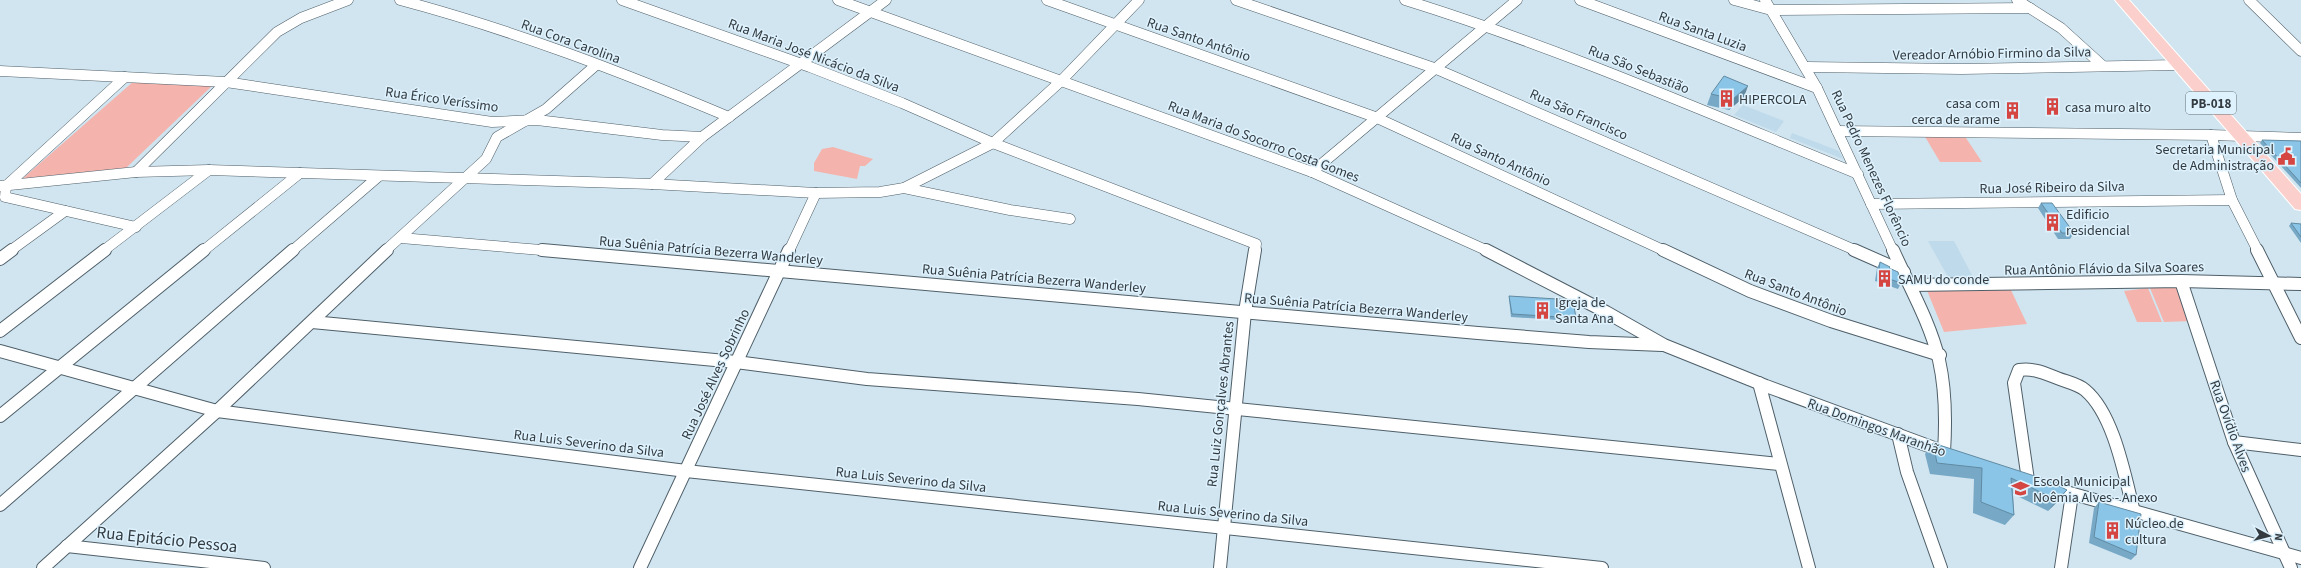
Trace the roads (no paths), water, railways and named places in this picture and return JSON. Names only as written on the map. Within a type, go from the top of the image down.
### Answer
[{"type":"main road","name":"PB-018","points":[[2122,0],[2301,206]]},
{"type":"street","points":[[136,172],[226,82],[287,25],[348,0]]},
{"type":"street","name":"Rua Cora Carolina","points":[[400,0],[471,20],[596,65],[729,117]]},
{"type":"street","name":"Rua Maria José Nicácio da Silva","points":[[622,0],[802,63],[938,118],[993,143],[1256,244]]},
{"type":"street","name":"Rua Maria do Socorro Costa Gomes","points":[[838,0],[873,11],[1312,172],[1489,252],[1606,312],[1664,345]]},
{"type":"street","points":[[652,184],[702,137],[886,0]]},
{"type":"street","name":"Rua Santo Antônio","points":[[1047,0],[1375,117],[1750,291],[1831,322],[1940,355]]},
{"type":"street","points":[[3,186],[136,172],[210,170],[462,180],[652,184],[816,193],[880,192],[904,188],[993,143],[1061,81],[1139,0]]},
{"type":"street","name":"Rua São Francisco","points":[[1236,0],[1434,68],[1904,272]]},
{"type":"street","name":"Rua São Sebastião","points":[[1405,0],[1486,25],[1558,51],[1858,174]]},
{"type":"street","points":[[1312,172],[1375,117],[1517,0]]},
{"type":"street","name":"Rua Santa Luzia","points":[[1580,0],[1817,88]]},
{"type":"street","points":[[1734,0],[1771,10],[2030,8]]},
{"type":"street","name":"Rua Pedro Menezes Florêncio","points":[[1765,0],[1807,68],[1817,88],[1910,285],[1940,355],[1947,413],[1944,452]]},
{"type":"street","points":[[2017,0],[2074,39],[2102,66]]},
{"type":"street","points":[[2249,0],[2301,51]]},
{"type":"street","points":[[43,568],[217,411],[486,159],[497,137],[546,109],[596,65]]},
{"type":"street","name":"Vereador Arnóbio Firmino da Silva","points":[[1807,68],[1984,68],[2178,65]]},
{"type":"street","name":"Rua Érico Veríssimo","points":[[0,71],[226,82],[492,122],[528,120],[662,135],[702,137]]},
{"type":"street","points":[[125,76],[3,186],[3,198],[136,227]]},
{"type":"street","points":[[1837,131],[2240,135],[2301,138]]},
{"type":"street","points":[[2211,135],[2232,200],[2301,338]]},
{"type":"street","points":[[1,329],[210,170]]},
{"type":"street","points":[[0,416],[300,173]]},
{"type":"street","points":[[0,505],[379,176]]},
{"type":"street","points":[[904,188],[1010,210],[1070,219]]},
{"type":"street","name":"Rua José Alves Sobrinho","points":[[640,568],[736,362],[781,271],[816,193]]},
{"type":"street","name":"Rua José Ribeiro da Silva","points":[[1871,204],[2232,200]]},
{"type":"street","points":[[0,259],[65,211]]},
{"type":"street","name":"Rua Suênia Patrícia Bezerra Wanderley","points":[[401,238],[1573,341],[1664,345]]},
{"type":"street","name":"Rua Luiz Gonçalves Abrantes","points":[[1220,568],[1235,409],[1246,312],[1256,244]]},
{"type":"street","name":"Rua Antônio Flávio da Silva Soares","points":[[1910,285],[2181,281],[2274,282],[2301,284]]},
{"type":"street","name":"Rua Ovídio Alves","points":[[2181,281],[2234,442],[2291,568]]},
{"type":"street","points":[[312,322],[736,362],[867,379],[1138,399],[1779,464]]},
{"type":"street","name":"Rua Domingos Maranhão","points":[[1664,345],[1759,383],[1957,456]]},
{"type":"street","name":"Rua Luis Severino da Silva","points":[[0,351],[217,411],[686,471],[1602,568]]},
{"type":"street","points":[[2028,480],[2014,383],[2019,370],[2030,369],[2043,372],[2078,386],[2090,395],[2101,410],[2126,476],[2134,512]]},
{"type":"street","points":[[1759,383],[1779,464],[1809,568]]},
{"type":"street","points":[[1898,434],[1906,472],[1941,568]]},
{"type":"street","points":[[2234,442],[2301,450]]},
{"type":"street","points":[[2015,475],[2072,494],[2134,512],[2283,551],[2301,558]]},
{"type":"street","points":[[2061,568],[2072,494]]},
{"type":"street","name":"Rua Epitácio Pessoa","points":[[67,546],[264,568]]},
{"type":"place","name":"HIPERCOLA","points":[[1726,99]]},
{"type":"place","name":"casa muro alto","points":[[2052,107]]},
{"type":"place","name":"casa com cerca de arame","points":[[2013,111]]},
{"type":"place","name":"Secretaria Municipal de Administração","points":[[2287,157]]},
{"type":"place","name":"Edificio residencial","points":[[2053,222]]},
{"type":"place","name":"SAMU do conde","points":[[1885,279]]},
{"type":"place","name":"Igreja de Santa Ana","points":[[1542,310]]},
{"type":"place","name":"Escola Municipal Noêmia Alves - Anexo","points":[[2020,489]]},
{"type":"place","name":"Núcleo de cultura","points":[[2112,531]]}]
